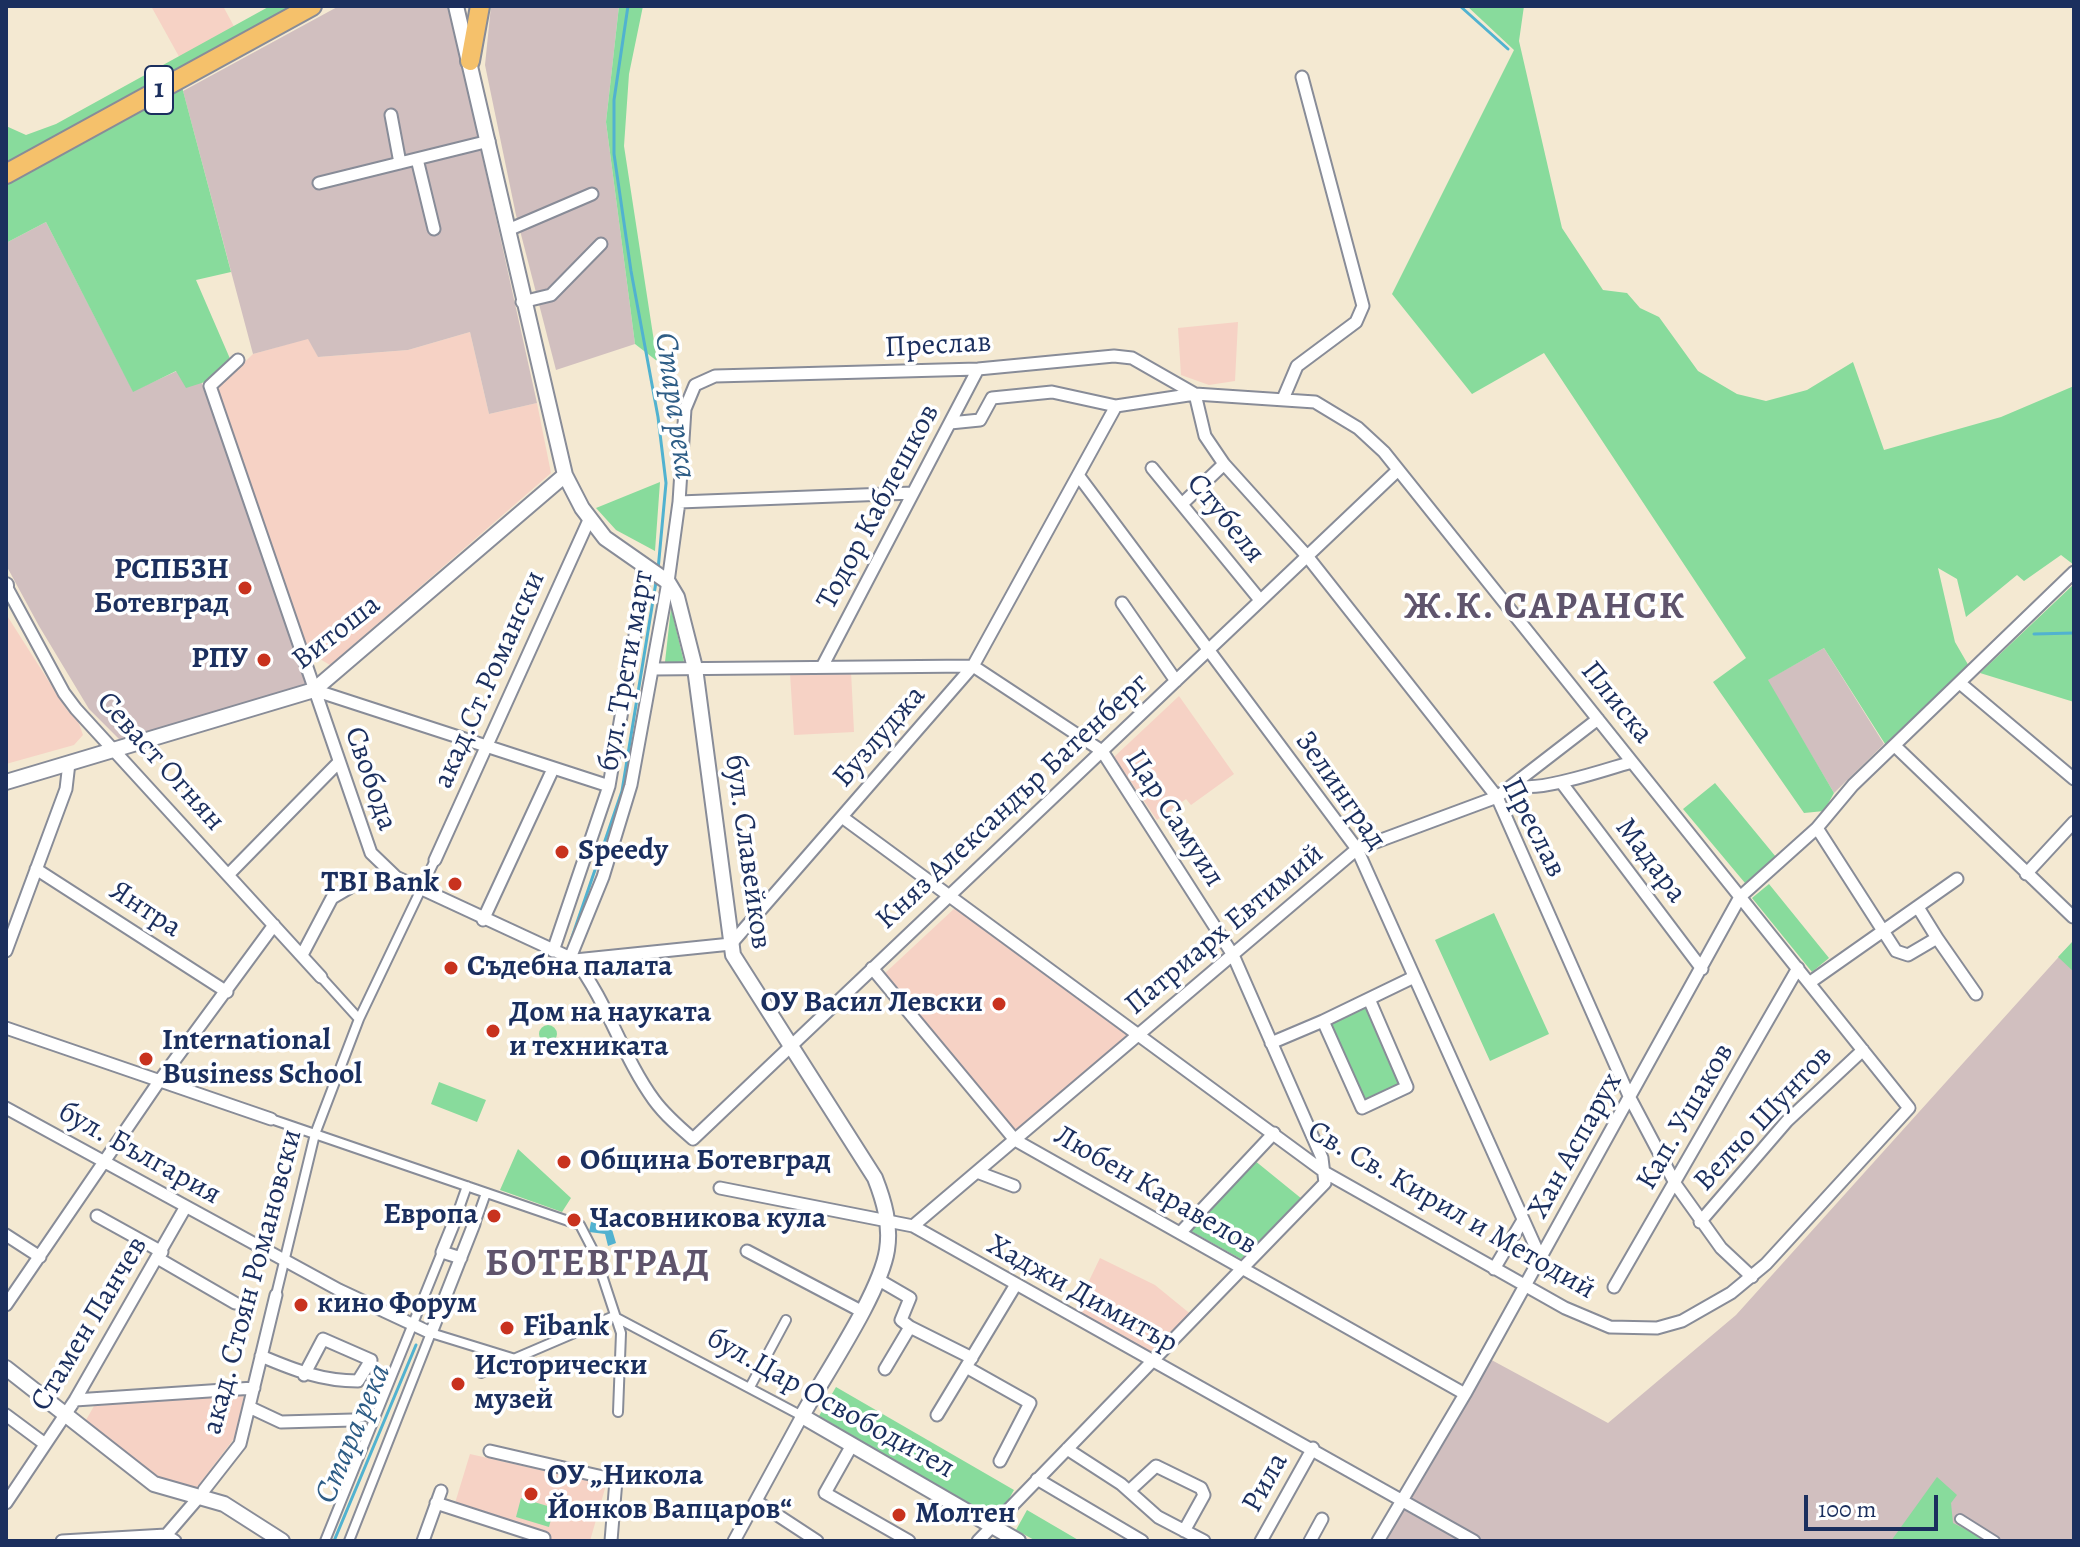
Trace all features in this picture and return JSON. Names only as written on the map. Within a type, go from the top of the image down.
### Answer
[{"type":"main road","name":"1","points":[[6,174],[312,6]]},
{"type":"main road","points":[[470,61],[480,6]]},
{"type":"street","points":[[456,6],[489,141],[522,302],[565,475],[589,520],[605,538],[656,573]]},
{"type":"street","points":[[1283,399],[1297,366],[1356,322],[1364,300],[1302,77]]},
{"type":"street","points":[[391,115],[400,163]]},
{"type":"street","points":[[319,183],[489,141]]},
{"type":"street","points":[[417,159],[434,229]]},
{"type":"street","points":[[508,230],[592,194]]},
{"type":"street","points":[[522,302],[551,295],[601,244]]},
{"type":"street","name":"Преслав","points":[[695,385],[715,376],[978,369],[1114,356],[1132,358],[1195,394],[1205,436],[1224,464],[1307,556],[1497,797],[1630,1098],[1676,1185],[1700,1222],[1752,1277]]},
{"type":"street","name":"Свобода","points":[[238,360],[210,386],[371,853],[386,870],[421,890],[573,959]]},
{"type":"street","name":"Тодор Каблешков","points":[[822,667],[978,369]]},
{"type":"street","name":"бул. Трети март","points":[[573,959],[629,795],[653,669],[656,573],[679,502],[685,409],[695,385]]},
{"type":"street","name":"Преслав","points":[[950,423],[980,420],[992,398],[1052,392],[1116,406]]},
{"type":"street","name":"Плиска","points":[[1116,406],[1195,394],[1283,399],[1315,402],[1358,428],[1398,470],[1909,1108]]},
{"type":"street","name":"Бузлуджа","points":[[731,944],[973,666],[1116,406]]},
{"type":"street","points":[[1182,504],[1224,464]]},
{"type":"street","name":"Стубеля","points":[[1152,468],[1260,600]]},
{"type":"street","name":"Княз Александър Батенберг","points":[[573,959],[591,980],[647,1090],[693,1139],[1398,470]]},
{"type":"street","name":"Витоша","points":[[6,782],[314,690],[565,475]]},
{"type":"street","name":"Зелинград","points":[[1078,475],[1357,849],[1541,1259]]},
{"type":"street","points":[[679,502],[913,493]]},
{"type":"street","name":"акад.Ст.Романски","points":[[435,860],[589,520]]},
{"type":"street","points":[[1740,897],[1817,828],[1843,794],[1961,684],[2074,572]]},
{"type":"street","name":"бул. Трети март","points":[[553,951],[609,786],[643,589],[656,573]]},
{"type":"street","name":"бул. Славейков","points":[[656,573],[677,597],[695,668],[731,944],[738,967],[875,1178],[889,1224]]},
{"type":"street","name":"Севаст Огнян","points":[[6,586],[64,693],[321,977]]},
{"type":"street","points":[[1122,603],[1176,681]]},
{"type":"street","points":[[653,669],[973,666]]},
{"type":"street","name":"Цар Самуил","points":[[973,666],[1102,751],[1233,955],[1326,1173]]},
{"type":"street","points":[[1961,684],[2074,779]]},
{"type":"street","points":[[314,690],[609,786]]},
{"type":"street","name":"Патриарх Евтимий","points":[[913,1226],[1357,849],[1497,797],[1598,719]]},
{"type":"street","points":[[1895,746],[2073,917]]},
{"type":"street","points":[[1517,784],[1526,788],[1561,782],[1632,762]]},
{"type":"street","points":[[6,951],[66,789],[69,763]]},
{"type":"street","points":[[228,875],[338,763]]},
{"type":"street","points":[[483,920],[553,769]]},
{"type":"street","name":"Мадара","points":[[1561,782],[1702,969]]},
{"type":"street","name":"Св. Св. Кирил и Методий","points":[[842,817],[1326,1173],[1589,1319],[1632,1330],[1682,1321],[1752,1277],[1909,1108]]},
{"type":"street","points":[[2026,874],[2074,822]]},
{"type":"street","points":[[1817,828],[1902,956],[1937,938]]},
{"type":"street","name":"акад. Стоян Романовски","points":[[167,1539],[240,1444],[315,1134],[359,1019],[435,860]]},
{"type":"street","name":"Янтра","points":[[36,869],[227,992]]},
{"type":"street","points":[[1809,983],[1919,909],[1957,879]]},
{"type":"street","points":[[302,955],[332,898],[349,888]]},
{"type":"street","name":"Хан Аспарух","points":[[1378,1541],[1541,1259],[1740,897]]},
{"type":"street","points":[[1919,909],[1976,994]]},
{"type":"street","points":[[6,1305],[160,1080],[274,925]]},
{"type":"street","points":[[573,959],[731,944]]},
{"type":"street","name":"Любен Каравелов","points":[[872,968],[1015,1140],[1465,1394]]},
{"type":"street","name":"Кап. Ушаков","points":[[1614,1287],[1676,1185],[1798,968]]},
{"type":"street","points":[[321,977],[359,1019]]},
{"type":"street","points":[[1271,1043],[1414,977]]},
{"type":"street","points":[[1323,1021],[1362,1108],[1407,1087],[1369,999]]},
{"type":"street","points":[[6,1028],[580,1225],[595,1254],[621,1333],[618,1412]]},
{"type":"street","name":"Велчо Шунтов","points":[[1700,1222],[1787,1121],[1863,1050]]},
{"type":"street","name":"бул. България","points":[[6,1108],[185,1208],[413,1325],[512,1358]]},
{"type":"street","points":[[1181,1232],[1274,1133]]},
{"type":"street","points":[[977,1172],[1014,1186]]},
{"type":"street","points":[[978,1541],[1325,1183],[1326,1173]]},
{"type":"street","points":[[325,1541],[467,1186]]},
{"type":"street","name":"Хаджи Димитър","points":[[720,1188],[889,1224],[913,1226],[1474,1541]]},
{"type":"street","points":[[349,1541],[486,1193]]},
{"type":"street","name":"Стамен Панчев","points":[[8,1494],[75,1400],[161,1255],[185,1208]]},
{"type":"street","points":[[455,1220],[462,1214],[470,1216],[473,1228]]},
{"type":"street","points":[[97,1216],[235,1303]]},
{"type":"street","points":[[1494,1269],[1523,1220]]},
{"type":"street","points":[[734,1541],[879,1280],[887,1250],[889,1224]]},
{"type":"street","points":[[6,1235],[40,1257]]},
{"type":"street","points":[[747,1251],[861,1311]]},
{"type":"street","points":[[442,1252],[461,1258]]},
{"type":"street","points":[[879,1280],[910,1298],[901,1320],[1030,1403],[1000,1461]]},
{"type":"street","points":[[937,1415],[1015,1286]]},
{"type":"street","points":[[481,1373],[614,1316]]},
{"type":"street","name":"бул.Цар Освободител","points":[[614,1316],[750,1387],[1018,1541]]},
{"type":"street","points":[[750,1387],[786,1320]]},
{"type":"street","points":[[885,1369],[910,1327]]},
{"type":"street","points":[[261,1356],[304,1375],[332,1381],[358,1381],[371,1360],[323,1339],[304,1375]]},
{"type":"street","points":[[6,1368],[154,1484],[202,1494],[224,1504],[282,1541]]},
{"type":"street","points":[[75,1400],[254,1388]]},
{"type":"street","points":[[249,1407],[281,1422],[353,1420],[375,1413]]},
{"type":"street","points":[[6,1415],[45,1444]]},
{"type":"street","points":[[852,1445],[825,1493],[909,1541]]},
{"type":"street","name":"Рила","points":[[1261,1541],[1313,1448]]},
{"type":"street","points":[[1067,1449],[1129,1491],[1158,1517],[1204,1541]]},
{"type":"street","points":[[490,1451],[616,1480],[615,1539]]},
{"type":"street","points":[[1129,1491],[1156,1466],[1201,1488],[1204,1495],[1184,1531]]},
{"type":"street","points":[[1037,1479],[1142,1541]]},
{"type":"street","points":[[423,1541],[438,1497],[544,1538]]},
{"type":"street","points":[[756,1501],[817,1541]]},
{"type":"street","points":[[1310,1541],[1322,1519]]},
{"type":"street","points":[[1960,1519],[1995,1541]]},
{"type":"street","points":[[794,1541],[801,1529]]},
{"type":"street","points":[[62,1541],[167,1539]]},
{"type":"shaded area","points":[[151,6],[223,6],[237,32],[182,62]]},
{"type":"shaded area","points":[[339,6],[449,6],[537,403],[489,414],[470,332],[408,350],[318,357],[308,339],[253,354],[183,91]]},
{"type":"shaded area","points":[[491,6],[619,6],[606,122],[635,344],[556,370],[516,215],[485,65]]},
{"type":"shaded area","points":[[46,222],[133,391],[177,371],[201,381],[307,686],[125,745],[89,709],[39,626],[6,565],[6,243]]},
{"type":"shaded area","points":[[1238,322],[1235,381],[1209,385],[1181,375],[1178,328]]},
{"type":"shaded area","points":[[470,332],[489,414],[537,403],[551,473],[330,665],[308,652],[217,389],[253,354],[309,338],[318,357],[408,350]]},
{"type":"shaded area","points":[[6,614],[67,710],[78,721],[83,735],[74,745],[6,764]]},
{"type":"shaded area","points":[[1824,648],[1884,744],[1834,793],[1767,680]]},
{"type":"shaded area","points":[[851,671],[854,732],[794,735],[790,674]]},
{"type":"shaded area","points":[[1179,696],[1234,774],[1191,805],[1186,799],[1157,820],[1114,757]]},
{"type":"shaded area","name":"ОУ Васил Левски","points":[[956,907],[1130,1034],[1015,1132],[884,974]]},
{"type":"shaded area","points":[[2074,940],[2074,1541],[1378,1541],[1486,1357],[1608,1423],[1736,1315]]},
{"type":"shaded area","points":[[1100,1258],[1155,1285],[1193,1316],[1156,1355],[1075,1310]]},
{"type":"shaded area","points":[[244,1394],[236,1436],[195,1490],[157,1478],[86,1420],[94,1406]]},
{"type":"shaded area","name":"ОУ „Никола Йонков Вапцаров“","points":[[470,1454],[606,1485],[590,1541],[556,1541],[455,1503]]},
{"type":"green space","points":[[270,6],[299,6],[6,164],[6,126],[26,135],[56,124]]},
{"type":"green space","points":[[619,6],[643,6],[629,74],[624,146],[657,361],[635,344],[606,122]]},
{"type":"green space","points":[[1467,6],[1524,6],[1519,41],[1562,228],[1603,290],[1627,293],[1640,308],[1659,317],[1698,371],[1737,394],[1766,401],[1807,390],[1853,362],[1884,450],[2001,417],[2074,386],[2074,565],[2061,555],[2024,581],[2017,575],[1966,617],[1957,579],[1938,568],[1955,642],[1970,668],[1887,747],[1824,648],[1768,680],[1834,793],[1824,811],[1804,813],[1713,682],[1746,658],[1544,353],[1472,394],[1392,294],[1514,50]]},
{"type":"green space","points":[[182,87],[231,272],[196,280],[231,361],[211,380],[186,388],[176,371],[133,392],[46,222],[6,243],[6,182]]},
{"type":"green space","points":[[660,482],[655,551],[616,530],[596,508]]},
{"type":"green space","points":[[2074,584],[2074,702],[1980,673]]},
{"type":"green space","points":[[671,608],[684,662],[665,662]]},
{"type":"green space","points":[[1715,783],[1776,857],[1745,883],[1683,809]]},
{"type":"green space","points":[[1769,884],[1829,958],[1812,972],[1752,898]]},
{"type":"green space","points":[[1494,913],[1549,1034],[1490,1061],[1435,940]]},
{"type":"green space","points":[[2074,940],[2074,972],[2058,957]]},
{"type":"green space","points":[[1366,1006],[1401,1087],[1363,1103],[1328,1023]]},
{"type":"green space","points":[[544,1025],[552,1025],[557,1034],[555,1041],[544,1043],[539,1038],[539,1030]]},
{"type":"green space","points":[[439,1082],[486,1100],[477,1122],[431,1104]]},
{"type":"green space","points":[[518,1149],[571,1198],[562,1212],[500,1190]]},
{"type":"green space","points":[[1254,1160],[1302,1199],[1241,1259],[1189,1230]]},
{"type":"green space","points":[[836,1387],[1014,1490],[997,1520],[819,1416]]},
{"type":"green space","points":[[1937,1477],[1957,1495],[1951,1503],[1953,1523],[1989,1541],[1891,1541]]},
{"type":"green space","points":[[521,1498],[554,1508],[549,1527],[516,1517]]},
{"type":"green space","points":[[1027,1510],[1080,1541],[1036,1541],[1016,1530]]},
{"type":"water","points":[[591,1222],[611,1226],[616,1243],[608,1246],[605,1234],[589,1232]]},
{"type":"waterway","name":"Стара река","points":[[628,6],[614,100],[614,154],[631,271],[658,417],[666,483],[658,570]]},
{"type":"waterway","points":[[1460,6],[1508,49]]},
{"type":"waterway","name":"Стара река","points":[[570,943],[622,791],[656,582]]},
{"type":"waterway","points":[[2034,634],[2074,633]]},
{"type":"waterway","name":"Стара река","points":[[334,1541],[416,1345]]},
{"type":"place","name":"РСПБЗН Ботевград","points":[[245,588]]},
{"type":"place","name":"РПУ","points":[[264,660]]},
{"type":"place","name":"Speedy","points":[[562,852]]},
{"type":"place","name":"TBI Bank","points":[[455,884]]},
{"type":"place","name":"Съдебна палата","points":[[451,968]]},
{"type":"place","name":"ОУ Васил Левски","points":[[999,1004]]},
{"type":"place","name":"Дом на науката и техниката","points":[[493,1031]]},
{"type":"place","name":"International Business School","points":[[146,1059]]},
{"type":"place","name":"Община Ботевград","points":[[564,1162]]},
{"type":"place","name":"Европа","points":[[494,1216]]},
{"type":"place","name":"Часовникова кула","points":[[574,1220]]},
{"type":"place","name":"кино Форум","points":[[301,1305]]},
{"type":"place","name":"Fibank","points":[[507,1328]]},
{"type":"place","name":"Исторически музей","points":[[458,1384]]},
{"type":"place","name":"ОУ „Никола Йонков Вапцаров“","points":[[531,1494]]},
{"type":"place","name":"Молтен","points":[[899,1515]]},
{"type":"district","name":"Ж.К. САРАНСК","points":[[1545,609]]},
{"type":"district","name":"БОТЕВГРАД","points":[[598,1266]]}]
